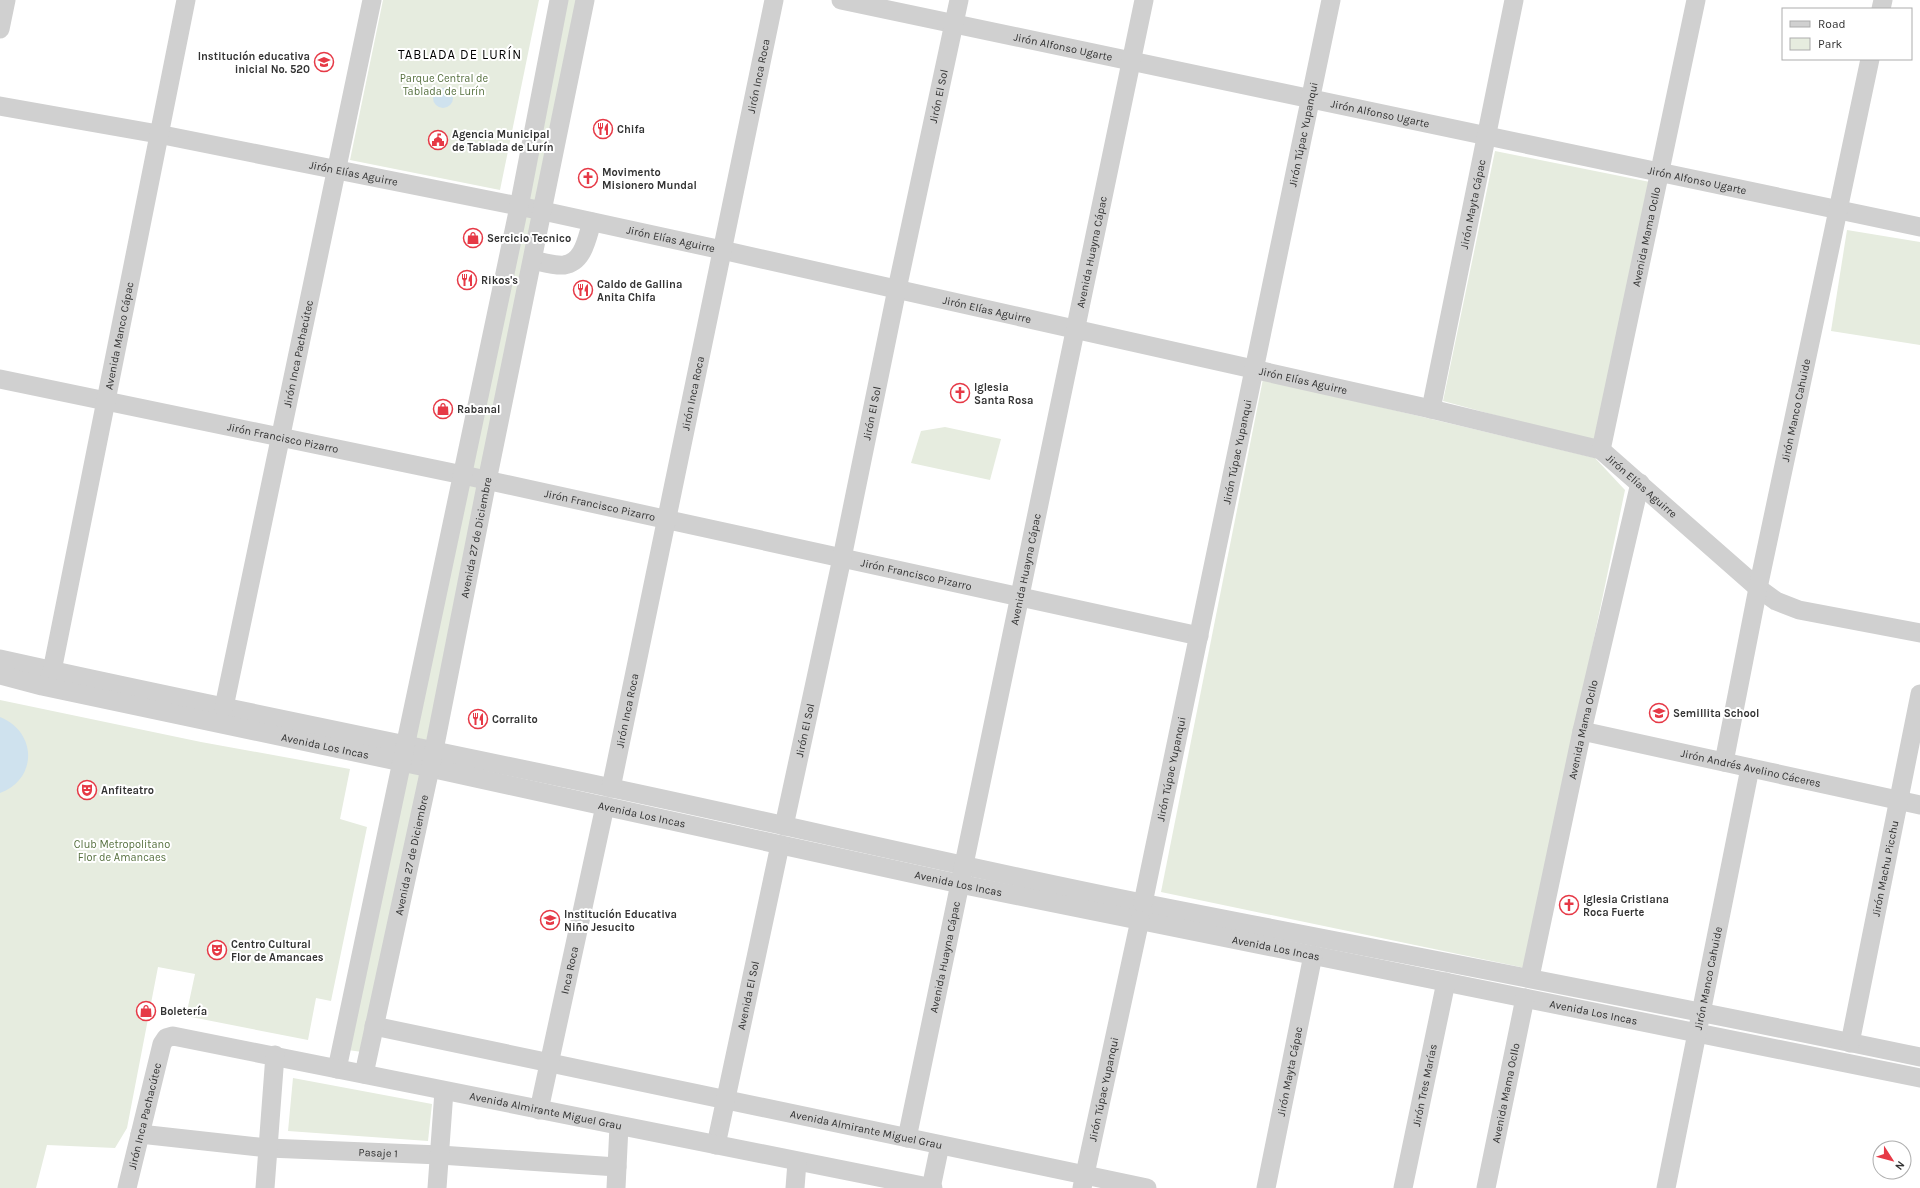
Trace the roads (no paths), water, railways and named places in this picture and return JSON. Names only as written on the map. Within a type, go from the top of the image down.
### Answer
[{"type":"street","points":[[0,29],[6,0]]},
{"type":"street","name":"Avenida Manco Cápac","points":[[52,671],[158,134],[186,0]]},
{"type":"street","name":"Jirón Inca Pachacútec","points":[[224,706],[372,0]]},
{"type":"street","points":[[337,1069],[519,207],[559,0]]},
{"type":"street","name":"Avenida 27 de Diciembre","points":[[364,1074],[432,759],[486,481],[533,260],[585,0]]},
{"type":"street","name":"Jirón Inca Roca","points":[[611,788],[774,0]]},
{"type":"street","name":"Jirón Alfonso Ugarte","points":[[841,0],[1920,227]]},
{"type":"street","name":"Jirón El Sol","points":[[784,826],[959,0]]},
{"type":"street","name":"Avenida Huayna Cápac","points":[[907,1138],[1144,0]]},
{"type":"street","name":"Jirón Túpac Yupanqui","points":[[1083,1182],[1142,912],[1331,0]]},
{"type":"street","name":"Jirón Mayta Cápac","points":[[1431,409],[1514,0]]},
{"type":"street","name":"Avenida Mama Ocllo","points":[[1601,450],[1696,0]]},
{"type":"street","name":"Jirón Manco Cahuide","points":[[1724,762],[1758,588],[1870,60]]},
{"type":"street","name":"Jirón Elías Aguirre","points":[[0,106],[158,134],[543,211],[1254,369],[1431,409],[1601,450],[1758,588],[1776,601],[1799,610],[1920,633]]},
{"type":"street","points":[[533,260],[564,265],[572,262],[579,257],[584,249],[592,222]]},
{"type":"street","name":"Jirón Francisco Pizarro","points":[[0,379],[463,475],[1199,636]]},
{"type":"street","name":"Avenida Mama Ocllo","points":[[1530,977],[1582,731],[1640,483]]},
{"type":"street","name":"Avenida Los Incas","points":[[0,659],[224,706],[403,753]]},
{"type":"street","name":"Avenida Los Incas","points":[[0,675],[42,686],[432,759],[611,788],[784,826],[962,875]]},
{"type":"street","name":"Jirón Machu Picchu","points":[[1850,1043],[1920,694]]},
{"type":"street","name":"Jirón Andrés Avelino Cáceres","points":[[1582,731],[1920,805]]},
{"type":"street","name":"Avenida Los Incas","points":[[432,759],[605,806],[780,845],[962,875],[1142,912],[1530,977],[1920,1057]]},
{"type":"street","name":"Jirón Manco Cahuide","points":[[1666,1188],[1750,768]]},
{"type":"street","name":"Inca Roca","points":[[539,1110],[605,806]]},
{"type":"street","name":"Avenida El Sol","points":[[716,1145],[780,845]]},
{"type":"street","name":"Avenida Los Incas","points":[[1142,912],[1314,955],[1697,1034],[1920,1078]]},
{"type":"street","name":"Jirón Mayta Cápac","points":[[1266,1188],[1314,955]]},
{"type":"street","name":"Jirón Tres Marías","points":[[1403,1188],[1446,982]]},
{"type":"street","name":"Avenida Mama Ocllo","points":[[1486,1188],[1525,998]]},
{"type":"street","name":"Avenida Almirante Miguel Grau","points":[[374,1026],[940,1144],[1083,1182],[1146,1188]]},
{"type":"street","name":"Avenida Almirante Miguel Grau","points":[[162,1044],[166,1038],[173,1036],[275,1055],[539,1110],[932,1188]]},
{"type":"street","name":"Jirón Inca Pachacútec","points":[[127,1188],[162,1044]]},
{"type":"street","points":[[265,1188],[275,1055]]},
{"type":"street","points":[[438,1188],[444,1090]]},
{"type":"street","points":[[616,1188],[619,1126]]},
{"type":"street","name":"Pasaje 1","points":[[140,1134],[268,1148],[440,1155],[617,1167]]},
{"type":"street","points":[[932,1188],[940,1144]]},
{"type":"street","points":[[795,1188],[797,1162]]},
{"type":"water","points":[[443,88],[450,91],[453,98],[450,105],[443,108],[436,105],[433,98],[436,91]]},
{"type":"water","points":[[0,717],[12,724],[21,733],[26,744],[28,755],[26,767],[21,777],[12,786],[0,793]]},
{"type":"place","name":"Institución educativa inicial No. 520","points":[[324,62]]},
{"type":"place","name":"Chifa","points":[[603,129]]},
{"type":"place","name":"Agencia Municipal de Tablada de Lurín","points":[[438,140]]},
{"type":"place","name":"Movimento Misionero Mundal","points":[[588,178]]},
{"type":"place","name":"Sercicio Tecnico","points":[[473,238]]},
{"type":"place","name":"Rikos's","points":[[467,280]]},
{"type":"place","name":"Caldo de Gallina Anita Chifa","points":[[583,290]]},
{"type":"place","name":"Iglesia Santa Rosa","points":[[960,393]]},
{"type":"place","name":"Rabanal","points":[[443,409]]},
{"type":"place","name":"Semillita School","points":[[1659,713]]},
{"type":"place","name":"Corralito","points":[[478,719]]},
{"type":"place","name":"Anfiteatro","points":[[87,790]]},
{"type":"place","name":"Iglesia Cristiana Roca Fuerte","points":[[1569,905]]},
{"type":"place","name":"Institución Educativa Niño Jesucito","points":[[550,920]]},
{"type":"place","name":"Centro Cultural Flor de Amancaes","points":[[217,950]]},
{"type":"place","name":"Boletería","points":[[146,1011]]},
{"type":"district","name":"TABLADA DE LURÍN","points":[[460,54]]},
{"type":"park label","name":"Parque Central de Tablada de Lurín","points":[[444,84]]},
{"type":"park label","name":"Club Metropolitano Flor de Amancaes","points":[[122,850]]}]
